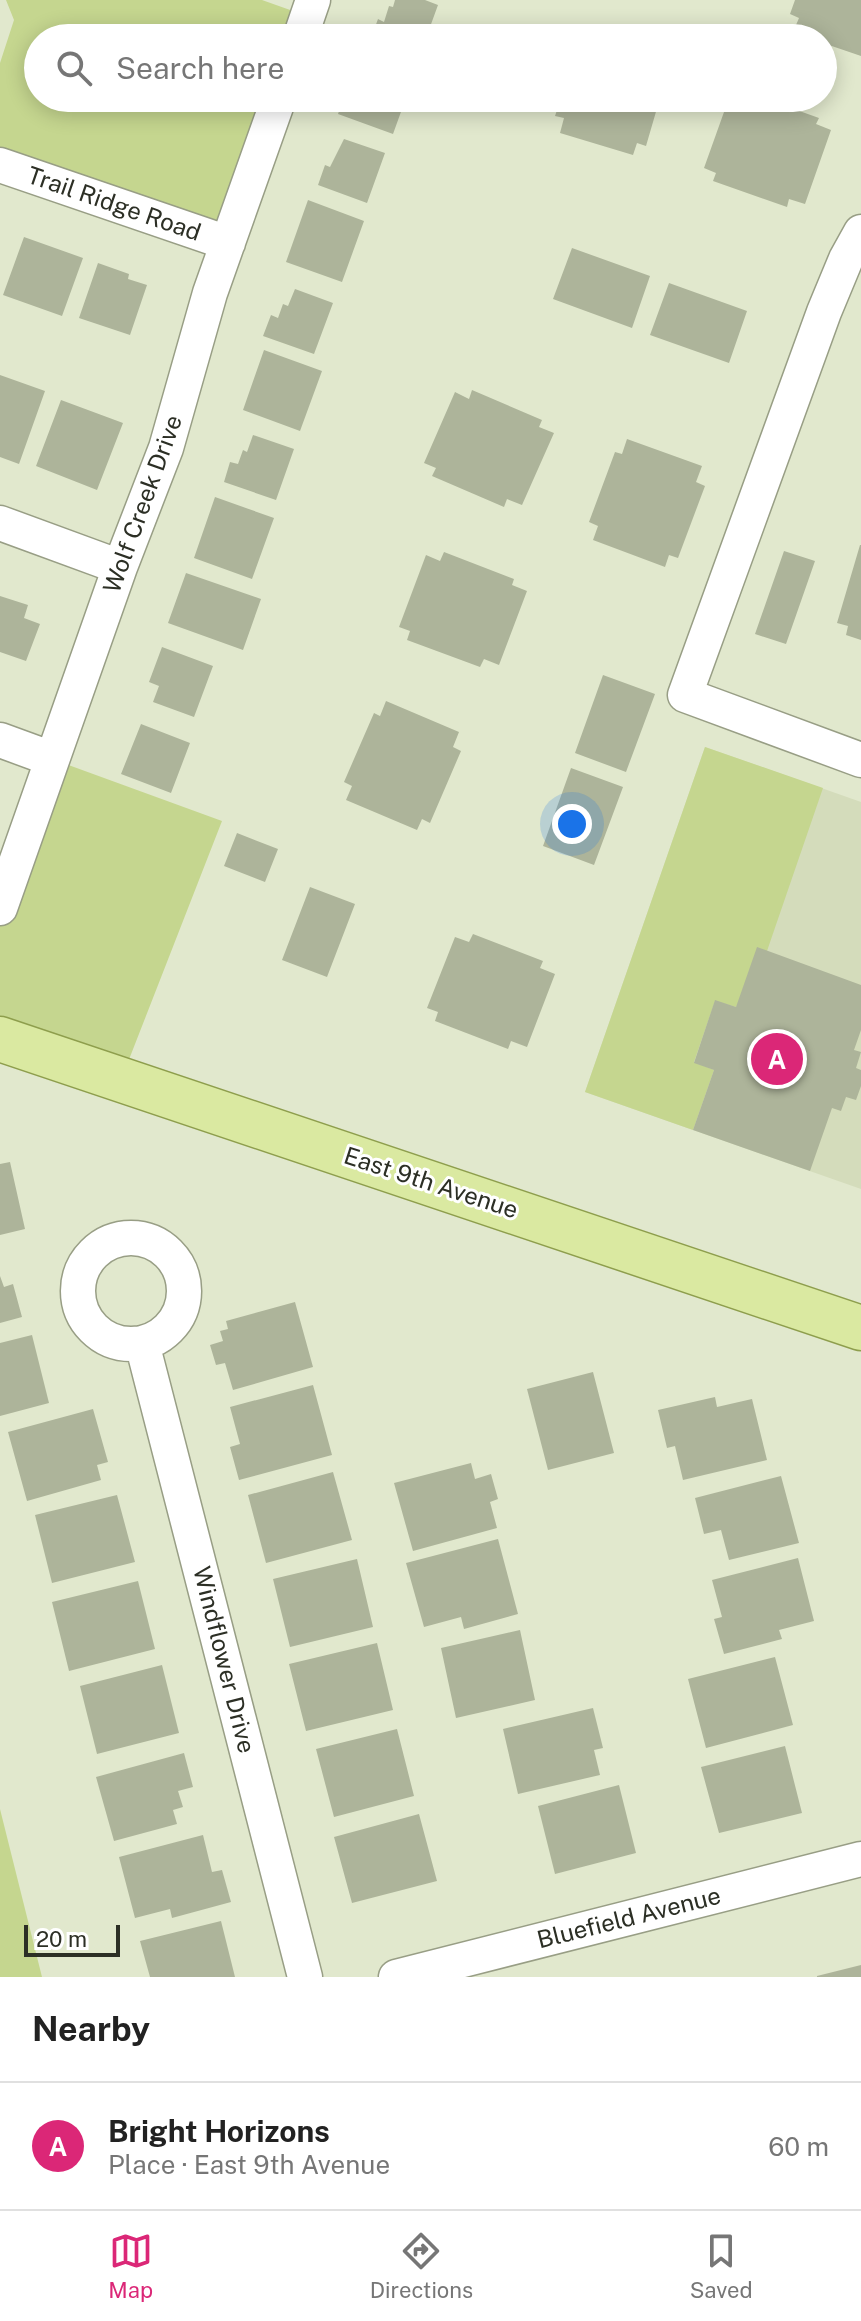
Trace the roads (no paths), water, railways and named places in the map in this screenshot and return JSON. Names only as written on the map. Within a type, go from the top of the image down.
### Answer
[{"type":"main road","name":"East 9th Avenue","points":[[0,1039],[861,1328]]},
{"type":"street","points":[[305,24],[313,0]]},
{"type":"street","name":"Wolf Creek Drive","points":[[0,908],[120,567],[166,448],[210,293],[274,112]]},
{"type":"street","name":"Trail Ridge Road","points":[[0,165],[228,243]]},
{"type":"street","points":[[861,232],[824,312],[685,695],[861,760]]},
{"type":"street","points":[[0,523],[120,567]]},
{"type":"street","points":[[0,740],[52,759]]},
{"type":"street","name":"Windflower Drive","points":[[142,1343],[305,1977]]},
{"type":"street","name":"Bluefield Avenue","points":[[396,1977],[861,1859]]},
{"type":"place","name":"Bright Horizons","points":[[777,1059]]}]
